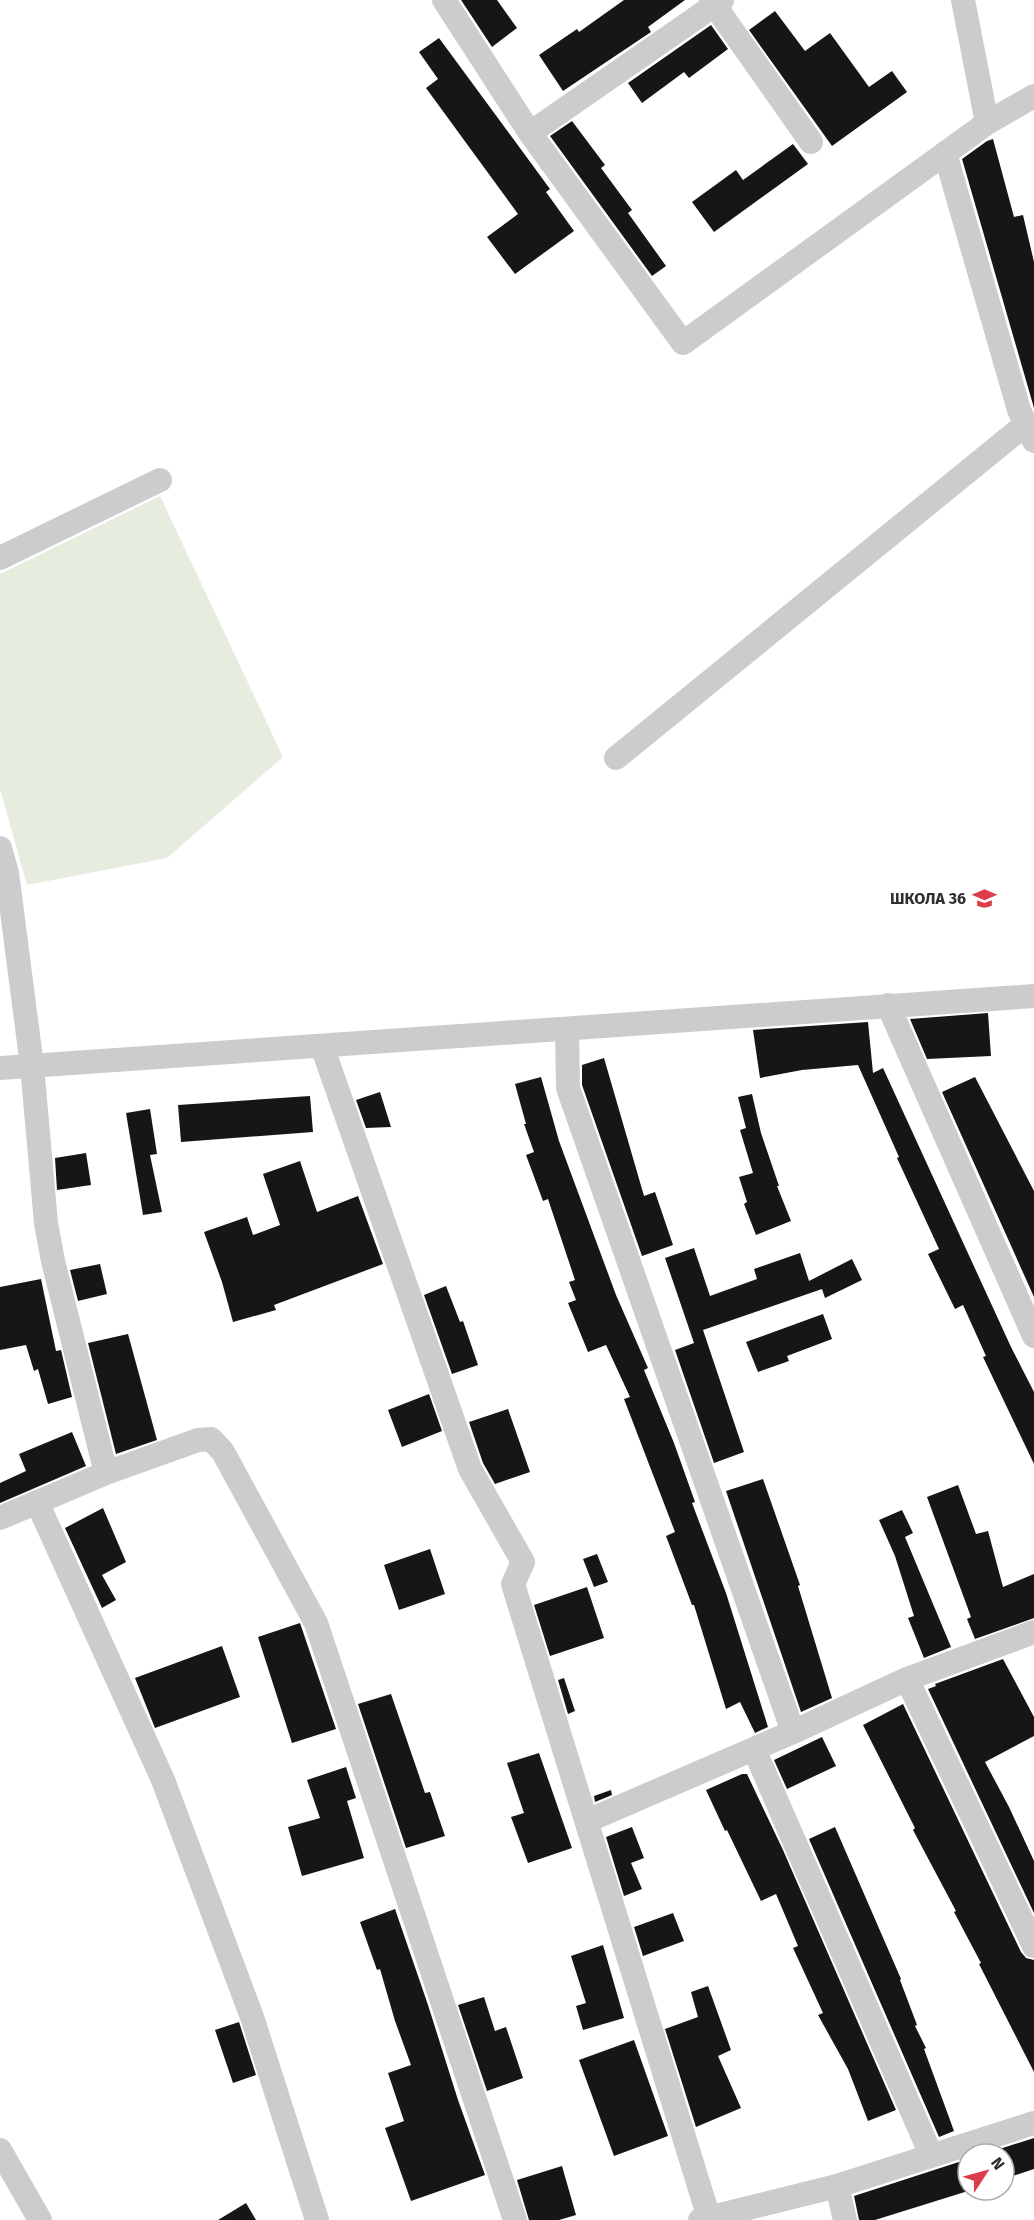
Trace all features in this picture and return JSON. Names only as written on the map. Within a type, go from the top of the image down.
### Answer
[{"type":"street","points":[[444,0],[530,134],[683,343],[987,123],[1034,96]]},
{"type":"street","points":[[963,0],[987,123]]},
{"type":"street","points":[[530,134],[716,2],[810,142]]},
{"type":"street","points":[[616,758],[1030,433],[1018,410],[945,153]]},
{"type":"street","points":[[0,558],[160,480]]},
{"type":"street","points":[[0,848],[7,873],[32,1066],[46,1223],[106,1473]]},
{"type":"street","points":[[0,1068],[1034,996]]},
{"type":"street","points":[[888,1005],[1034,1336]]},
{"type":"street","points":[[567,1029],[568,1088],[793,1732]]},
{"type":"street","points":[[322,1046],[470,1469],[523,1562],[513,1584],[587,1821],[705,2219],[837,2186],[1034,2123]]},
{"type":"street","points":[[0,1518],[106,1473],[198,1440],[212,1439],[228,1462],[316,1623],[515,2220]]},
{"type":"street","points":[[37,1502],[163,1780],[252,2017],[317,2220]]},
{"type":"street","points":[[587,1821],[793,1732],[907,1679],[1034,1632]]},
{"type":"street","points":[[907,1679],[1034,1946]]},
{"type":"street","points":[[754,1749],[931,2156]]},
{"type":"street","points":[[0,2150],[40,2220]]},
{"type":"street","points":[[837,2186],[845,2220]]},
{"type":"shaded area","points":[[160,496],[283,757],[167,858],[27,885],[0,789],[0,574]]},
{"type":"building","points":[[461,0],[497,0],[517,28],[492,47]]},
{"type":"building","points":[[624,0],[685,0],[648,27],[651,32],[563,91],[539,55],[577,29],[579,32]]},
{"type":"building","points":[[775,11],[805,51],[830,33],[869,87],[892,71],[907,92],[832,146],[749,30]]},
{"type":"building","points":[[711,25],[728,49],[689,78],[684,72],[642,103],[628,83]]},
{"type":"building","points":[[439,38],[550,189],[546,192],[574,231],[515,274],[487,237],[518,214],[426,88],[438,79],[419,52]]},
{"type":"building","points":[[572,121],[605,165],[601,168],[632,210],[628,213],[666,266],[652,276],[550,136]]},
{"type":"building","points":[[993,139],[1014,217],[1023,215],[1034,262],[1034,408],[962,159]]},
{"type":"building","points":[[793,144],[808,164],[714,232],[692,202],[736,170],[743,180]]},
{"type":"building","points":[[988,1013],[991,1056],[927,1059],[910,1019]]},
{"type":"building","points":[[868,1022],[873,1073],[883,1068],[1011,1347],[1034,1392],[1034,1464],[983,1357],[986,1356],[963,1305],[955,1309],[928,1254],[939,1249],[858,1065],[802,1070],[760,1078],[753,1030]]},
{"type":"building","points":[[604,1058],[644,1196],[655,1192],[673,1245],[642,1256],[582,1085],[582,1065]]},
{"type":"building","points":[[541,1077],[559,1141],[616,1295],[648,1368],[644,1370],[674,1443],[695,1502],[692,1503],[726,1593],[768,1727],[755,1733],[740,1702],[726,1709],[694,1605],[692,1605],[666,1536],[675,1532],[624,1399],[630,1397],[606,1345],[588,1352],[568,1303],[576,1300],[569,1282],[575,1280],[548,1199],[543,1201],[526,1155],[534,1152],[524,1124],[526,1124],[515,1084]]},
{"type":"building","points":[[975,1077],[1034,1191],[1034,1297],[942,1092]]},
{"type":"building","points":[[380,1092],[391,1127],[366,1128],[356,1100]]},
{"type":"building","points":[[752,1094],[761,1133],[779,1186],[777,1186],[791,1221],[756,1235],[744,1204],[747,1202],[739,1177],[753,1173],[740,1130],[746,1128],[738,1097]]},
{"type":"building","points":[[310,1096],[313,1132],[181,1142],[178,1105]]},
{"type":"building","points":[[150,1109],[157,1154],[150,1155],[162,1212],[143,1215],[126,1113]]},
{"type":"building","points":[[86,1153],[91,1185],[57,1190],[55,1158]]},
{"type":"building","points":[[300,1161],[317,1212],[358,1196],[383,1264],[274,1305],[276,1310],[233,1322],[204,1232],[247,1217],[253,1235],[280,1225],[263,1174]]},
{"type":"building","points":[[694,1248],[710,1296],[757,1279],[754,1269],[800,1253],[809,1281],[852,1259],[862,1280],[825,1298],[822,1289],[703,1330],[744,1452],[714,1463],[675,1350],[694,1343],[665,1258]]},
{"type":"building","points":[[100,1264],[107,1294],[78,1301],[70,1270]]},
{"type":"building","points":[[41,1279],[56,1351],[61,1350],[72,1397],[48,1404],[38,1369],[34,1371],[26,1345],[0,1350],[0,1287]]},
{"type":"building","points":[[446,1286],[460,1322],[463,1321],[478,1365],[452,1374],[424,1295]]},
{"type":"building","points":[[823,1314],[832,1339],[787,1356],[789,1361],[758,1372],[746,1342]]},
{"type":"building","points":[[128,1334],[157,1440],[116,1454],[88,1343]]},
{"type":"building","points":[[429,1394],[442,1431],[402,1447],[388,1410]]},
{"type":"building","points":[[508,1409],[530,1472],[495,1484],[483,1463],[469,1422]]},
{"type":"building","points":[[72,1432],[86,1466],[0,1503],[0,1483],[26,1471],[19,1454]]},
{"type":"building","points":[[763,1479],[800,1585],[798,1586],[832,1698],[801,1712],[726,1491]]},
{"type":"building","points":[[958,1485],[976,1534],[988,1531],[1003,1587],[1034,1574],[1034,1618],[975,1639],[967,1619],[971,1617],[927,1497]]},
{"type":"building","points":[[103,1508],[126,1562],[102,1575],[116,1600],[102,1608],[65,1528]]},
{"type":"building","points":[[902,1510],[913,1533],[905,1537],[951,1647],[924,1658],[908,1618],[914,1616],[895,1556],[879,1520]]},
{"type":"building","points":[[430,1549],[445,1594],[399,1610],[384,1565]]},
{"type":"building","points":[[597,1554],[608,1582],[594,1587],[583,1559]]},
{"type":"building","points":[[587,1587],[604,1638],[550,1656],[534,1605]]},
{"type":"building","points":[[300,1623],[336,1729],[292,1743],[258,1637]]},
{"type":"building","points":[[222,1646],[240,1697],[155,1728],[135,1678]]},
{"type":"building","points":[[1003,1659],[1034,1717],[1034,1736],[985,1762],[1034,1861],[1034,1913],[928,1689],[936,1686],[935,1684]]},
{"type":"building","points":[[564,1678],[575,1711],[568,1714],[558,1680]]},
{"type":"building","points":[[391,1694],[425,1793],[430,1792],[445,1836],[406,1848],[358,1704]]},
{"type":"building","points":[[903,1704],[1021,1952],[1026,1958],[1034,1960],[1034,2072],[863,1725]]},
{"type":"building","points":[[822,1737],[836,1766],[787,1789],[774,1760]]},
{"type":"building","points":[[539,1753],[572,1848],[528,1863],[511,1817],[524,1813],[507,1763]]},
{"type":"building","points":[[346,1767],[356,1798],[347,1801],[364,1858],[302,1876],[288,1827],[320,1818],[307,1780]]},
{"type":"building","points":[[742,1774],[747,1774],[783,1850],[896,2110],[868,2121],[848,2069],[818,2015],[823,2013],[793,1948],[798,1946],[776,1894],[761,1901],[706,1790]]},
{"type":"building","points":[[611,1790],[612,1795],[595,1802],[594,1796]]},
{"type":"building","points":[[632,1827],[644,1858],[631,1863],[642,1889],[624,1896],[606,1837]]},
{"type":"building","points":[[835,1827],[901,1979],[917,2025],[915,2026],[926,2048],[924,2049],[954,2131],[939,2137],[809,1839]]},
{"type":"building","points":[[395,1909],[485,2175],[411,2201],[385,2128],[404,2121],[388,2073],[411,2065],[380,1969],[377,1970],[360,1922]]},
{"type":"building","points":[[673,1913],[684,1941],[643,1956],[634,1927]]},
{"type":"building","points":[[603,1945],[624,2018],[583,2030],[576,2006],[586,2003],[571,1956]]},
{"type":"building","points":[[708,1986],[731,2050],[718,2056],[741,2108],[696,2127],[665,2029],[698,2017],[691,1992]]},
{"type":"building","points":[[484,1997],[495,2031],[506,2027],[523,2078],[487,2091],[458,2005]]},
{"type":"building","points":[[239,2022],[256,2075],[233,2083],[215,2030]]},
{"type":"building","points":[[634,2040],[668,2136],[614,2156],[579,2060]]},
{"type":"building","points":[[1034,2138],[1034,2169],[1016,2175],[1016,2144]]},
{"type":"building","points":[[956,2163],[956,2195],[875,2220],[859,2220],[854,2196]]},
{"type":"building","points":[[562,2166],[576,2215],[559,2220],[529,2220],[517,2180]]},
{"type":"building","points":[[246,2203],[256,2220],[218,2220]]},
{"type":"place","name":"ШКОЛА 36","points":[[984,898]]}]
